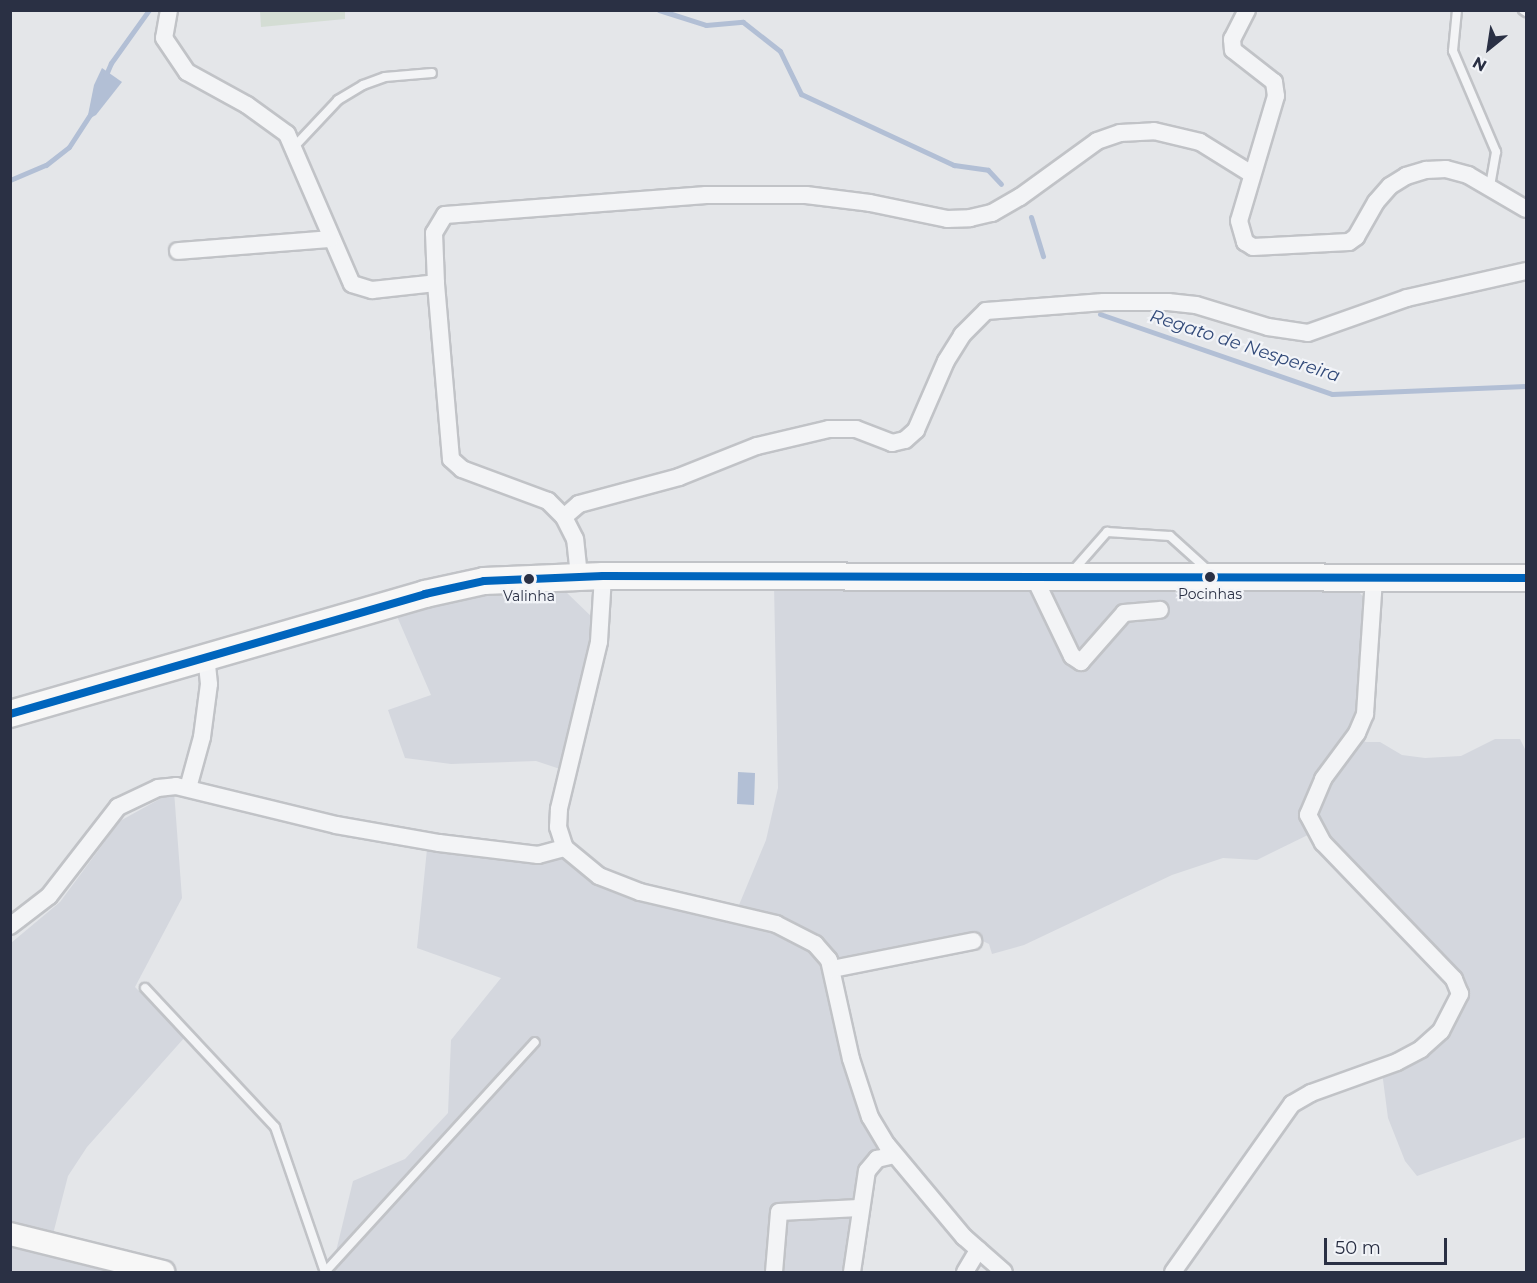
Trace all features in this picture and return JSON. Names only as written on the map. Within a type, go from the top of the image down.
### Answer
[{"type":"main road","points":[[10,714],[425,594],[484,581],[591,576],[1033,575],[1524,581]]},
{"type":"street","points":[[169,10],[164,38],[187,72],[247,105],[287,134],[348,278],[357,287],[372,290],[436,289]]},
{"type":"street","points":[[1246,10],[1232,39],[1233,50],[1274,82],[1276,96],[1250,173],[1239,221],[1245,242],[1253,246],[1349,242],[1356,237],[1376,202],[1390,186],[1406,176],[1426,170],[1446,169],[1490,185],[1527,209]]},
{"type":"street","points":[[1004,1272],[978,1250],[896,1155],[870,1117],[860,1093],[832,969],[815,944],[776,924],[640,892],[599,876],[565,848],[558,826],[559,809],[599,642],[591,576],[564,517],[548,501],[462,470],[451,459],[441,358],[434,233],[445,215],[706,195],[806,195],[870,203],[946,219],[970,218],[992,213],[1020,197],[1097,141],[1120,133],[1154,131],[1200,142],[1250,173]]},
{"type":"street","points":[[178,251],[331,239]]},
{"type":"street","points":[[564,517],[579,504],[679,477],[757,446],[828,429],[856,429],[892,443],[904,440],[916,430],[962,335],[986,311],[1104,302],[1168,302],[1196,305],[1268,327],[1308,333],[1407,298],[1527,271]]},
{"type":"street","points":[[1033,575],[1072,656],[1081,662],[1124,613],[1160,609]]},
{"type":"street","points":[[1173,1272],[1292,1104],[1311,1093],[1397,1062],[1420,1049],[1441,1031],[1460,994],[1454,979],[1323,843],[1308,815],[1323,779],[1358,733],[1365,714],[1374,580]]},
{"type":"street","points":[[188,788],[202,737],[209,684],[206,657]]},
{"type":"street","points":[[10,926],[49,896],[118,807],[158,788],[188,788],[336,825],[439,843],[538,855],[565,848]]},
{"type":"street","points":[[832,969],[973,941]]},
{"type":"street","points":[[852,1272],[867,1171],[877,1159],[896,1155]]},
{"type":"street","points":[[774,1272],[779,1212],[860,1208]]},
{"type":"street","points":[[10,1234],[163,1272]]},
{"type":"street","points":[[965,1272],[978,1250]]},
{"type":"lane","points":[[1457,10],[1453,51],[1496,152],[1490,185]]},
{"type":"lane","points":[[293,148],[338,100],[363,85],[385,77],[432,73]]},
{"type":"lane","points":[[1069,575],[1107,532],[1170,536],[1215,576]]},
{"type":"lane","points":[[145,988],[275,1127],[325,1272],[535,1042]]},
{"type":"shaded area","points":[[260,11],[345,11],[345,19],[261,27]]},
{"type":"shaded area","points":[[774,585],[1353,585],[1366,600],[1365,710],[1352,736],[1366,742],[1380,742],[1402,755],[1425,758],[1461,756],[1495,739],[1520,739],[1526,751],[1526,1137],[1417,1176],[1405,1161],[1388,1118],[1382,1072],[1462,1008],[1463,991],[1318,830],[1257,860],[1223,858],[1172,875],[1024,945],[992,954],[989,944],[972,936],[834,968],[860,1098],[890,1149],[868,1165],[850,1272],[331,1272],[353,1181],[405,1159],[448,1113],[451,1040],[501,978],[417,948],[427,849],[561,855],[734,917],[766,840],[778,788]]},
{"type":"shaded area","points":[[564,590],[597,622],[566,771],[536,761],[451,764],[405,758],[388,710],[431,695],[396,614],[490,593]]},
{"type":"shaded area","points":[[174,791],[182,898],[135,987],[185,1037],[87,1147],[68,1176],[52,1238],[171,1272],[11,1272],[11,943],[60,902],[120,821]]},
{"type":"water","points":[[102,68],[122,82],[96,115],[87,120],[94,85]]},
{"type":"water","points":[[738,772],[755,773],[754,805],[737,804]]},
{"type":"waterway","points":[[105,77],[111,63],[149,10]]},
{"type":"waterway","points":[[659,10],[706,25],[743,22],[780,51],[801,94],[954,165],[988,170],[1001,184]]},
{"type":"waterway","points":[[10,180],[46,165],[69,147],[90,115]]},
{"type":"waterway","points":[[1031,217],[1043,256]]},
{"type":"waterway","name":"Regato de Nespereira","points":[[1100,314],[1332,394],[1526,386]]},
{"type":"transit line","points":[[10,714],[425,594],[484,581],[603,576],[1526,578]]},
{"type":"place","name":"Pocinhas","points":[[1210,577]]},
{"type":"place","name":"Valinha","points":[[529,579]]}]
